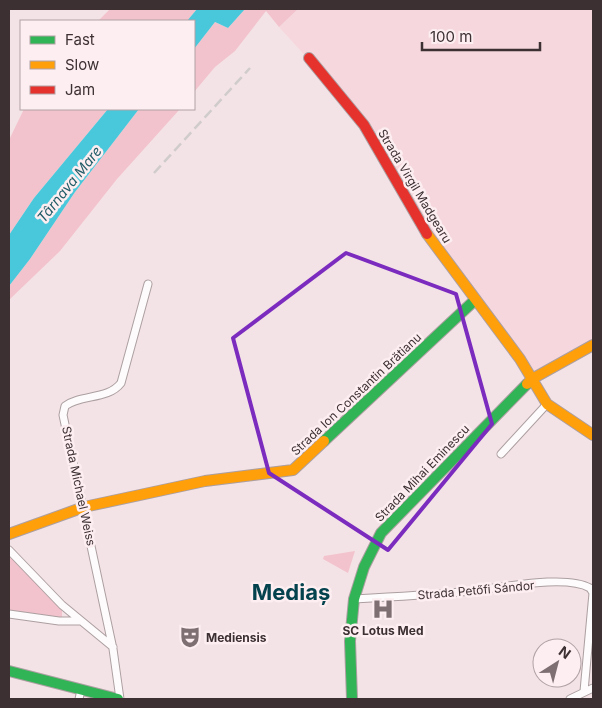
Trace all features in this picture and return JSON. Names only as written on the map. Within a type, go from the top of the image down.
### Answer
[{"type":"street","name":"Strada Virgil Madgearu","points":[[309,58],[364,124],[424,230],[520,359],[547,404]]},
{"type":"street","name":"Strada Michael Weiss","points":[[119,699],[112,647],[84,507],[63,415],[65,406],[71,402],[113,390],[121,383],[148,284]]},
{"type":"street","name":"Strada Ion Constantin Brătianu","points":[[9,534],[84,507],[205,480],[293,470],[475,300]]},
{"type":"street","name":"Strada Mihai Eminescu","points":[[352,699],[350,641],[354,599],[364,567],[388,524],[532,379],[593,345]]},
{"type":"street","points":[[501,454],[547,404],[593,436]]},
{"type":"street","points":[[9,550],[80,621],[112,647]]},
{"type":"street","name":"Strada Petőfi Sándor","points":[[354,599],[463,592],[550,583],[577,583],[590,588],[593,593]]},
{"type":"street","points":[[584,691],[593,593]]},
{"type":"street","points":[[9,614],[60,621],[80,621]]},
{"type":"street","points":[[9,671],[80,695],[119,699]]},
{"type":"street","points":[[570,699],[593,688]]},
{"type":"highlighted area","points":[[346,253],[456,294],[492,424],[388,550],[269,473],[233,338]]},
{"type":"shaded area","points":[[110,9],[197,9],[188,20],[99,20]]},
{"type":"shaded area","points":[[245,9],[298,9],[279,27],[266,11],[235,51],[215,67],[195,91],[195,48],[215,22],[228,28]]},
{"type":"shaded area","points":[[298,9],[593,9],[593,348],[532,379],[440,253],[381,151],[321,73],[279,27]]},
{"type":"shaded area","points":[[24,110],[107,110],[34,198],[9,235],[9,140]]},
{"type":"shaded area","points":[[138,110],[179,110],[117,179],[60,251],[9,300],[9,286],[30,259],[75,192]]},
{"type":"shaded area","points":[[355,551],[348,573],[323,559],[324,556]]},
{"type":"shaded area","points":[[9,556],[15,557],[62,605],[62,617],[59,621],[9,614]]},
{"type":"water","points":[[197,9],[245,9],[228,28],[215,22],[195,48],[195,20],[188,20]]},
{"type":"water","name":"Târnava Mare","points":[[107,110],[138,110],[75,192],[30,259],[9,286],[9,235],[34,198]]},
{"type":"railway","points":[[154,173],[250,68]]},
{"type":"traffic: fast","points":[[324,441],[475,300]]},
{"type":"traffic: fast","points":[[352,699],[350,641],[354,599],[364,567],[381,533],[527,384]]},
{"type":"traffic: fast","points":[[9,671],[118,699]]},
{"type":"traffic: slow","points":[[427,234],[520,359],[547,404],[593,435]]},
{"type":"traffic: slow","points":[[527,384],[532,379],[593,345]]},
{"type":"traffic: slow","points":[[9,534],[84,507],[205,481],[293,470],[324,441]]},
{"type":"traffic: jam","points":[[309,58],[364,125],[427,234]]},
{"type":"place","name":"SC Lotus Med","points":[[383,609]]},
{"type":"place","name":"Mediensis","points":[[190,637]]},
{"type":"district","name":"Mediaș","points":[[291,592]]}]
